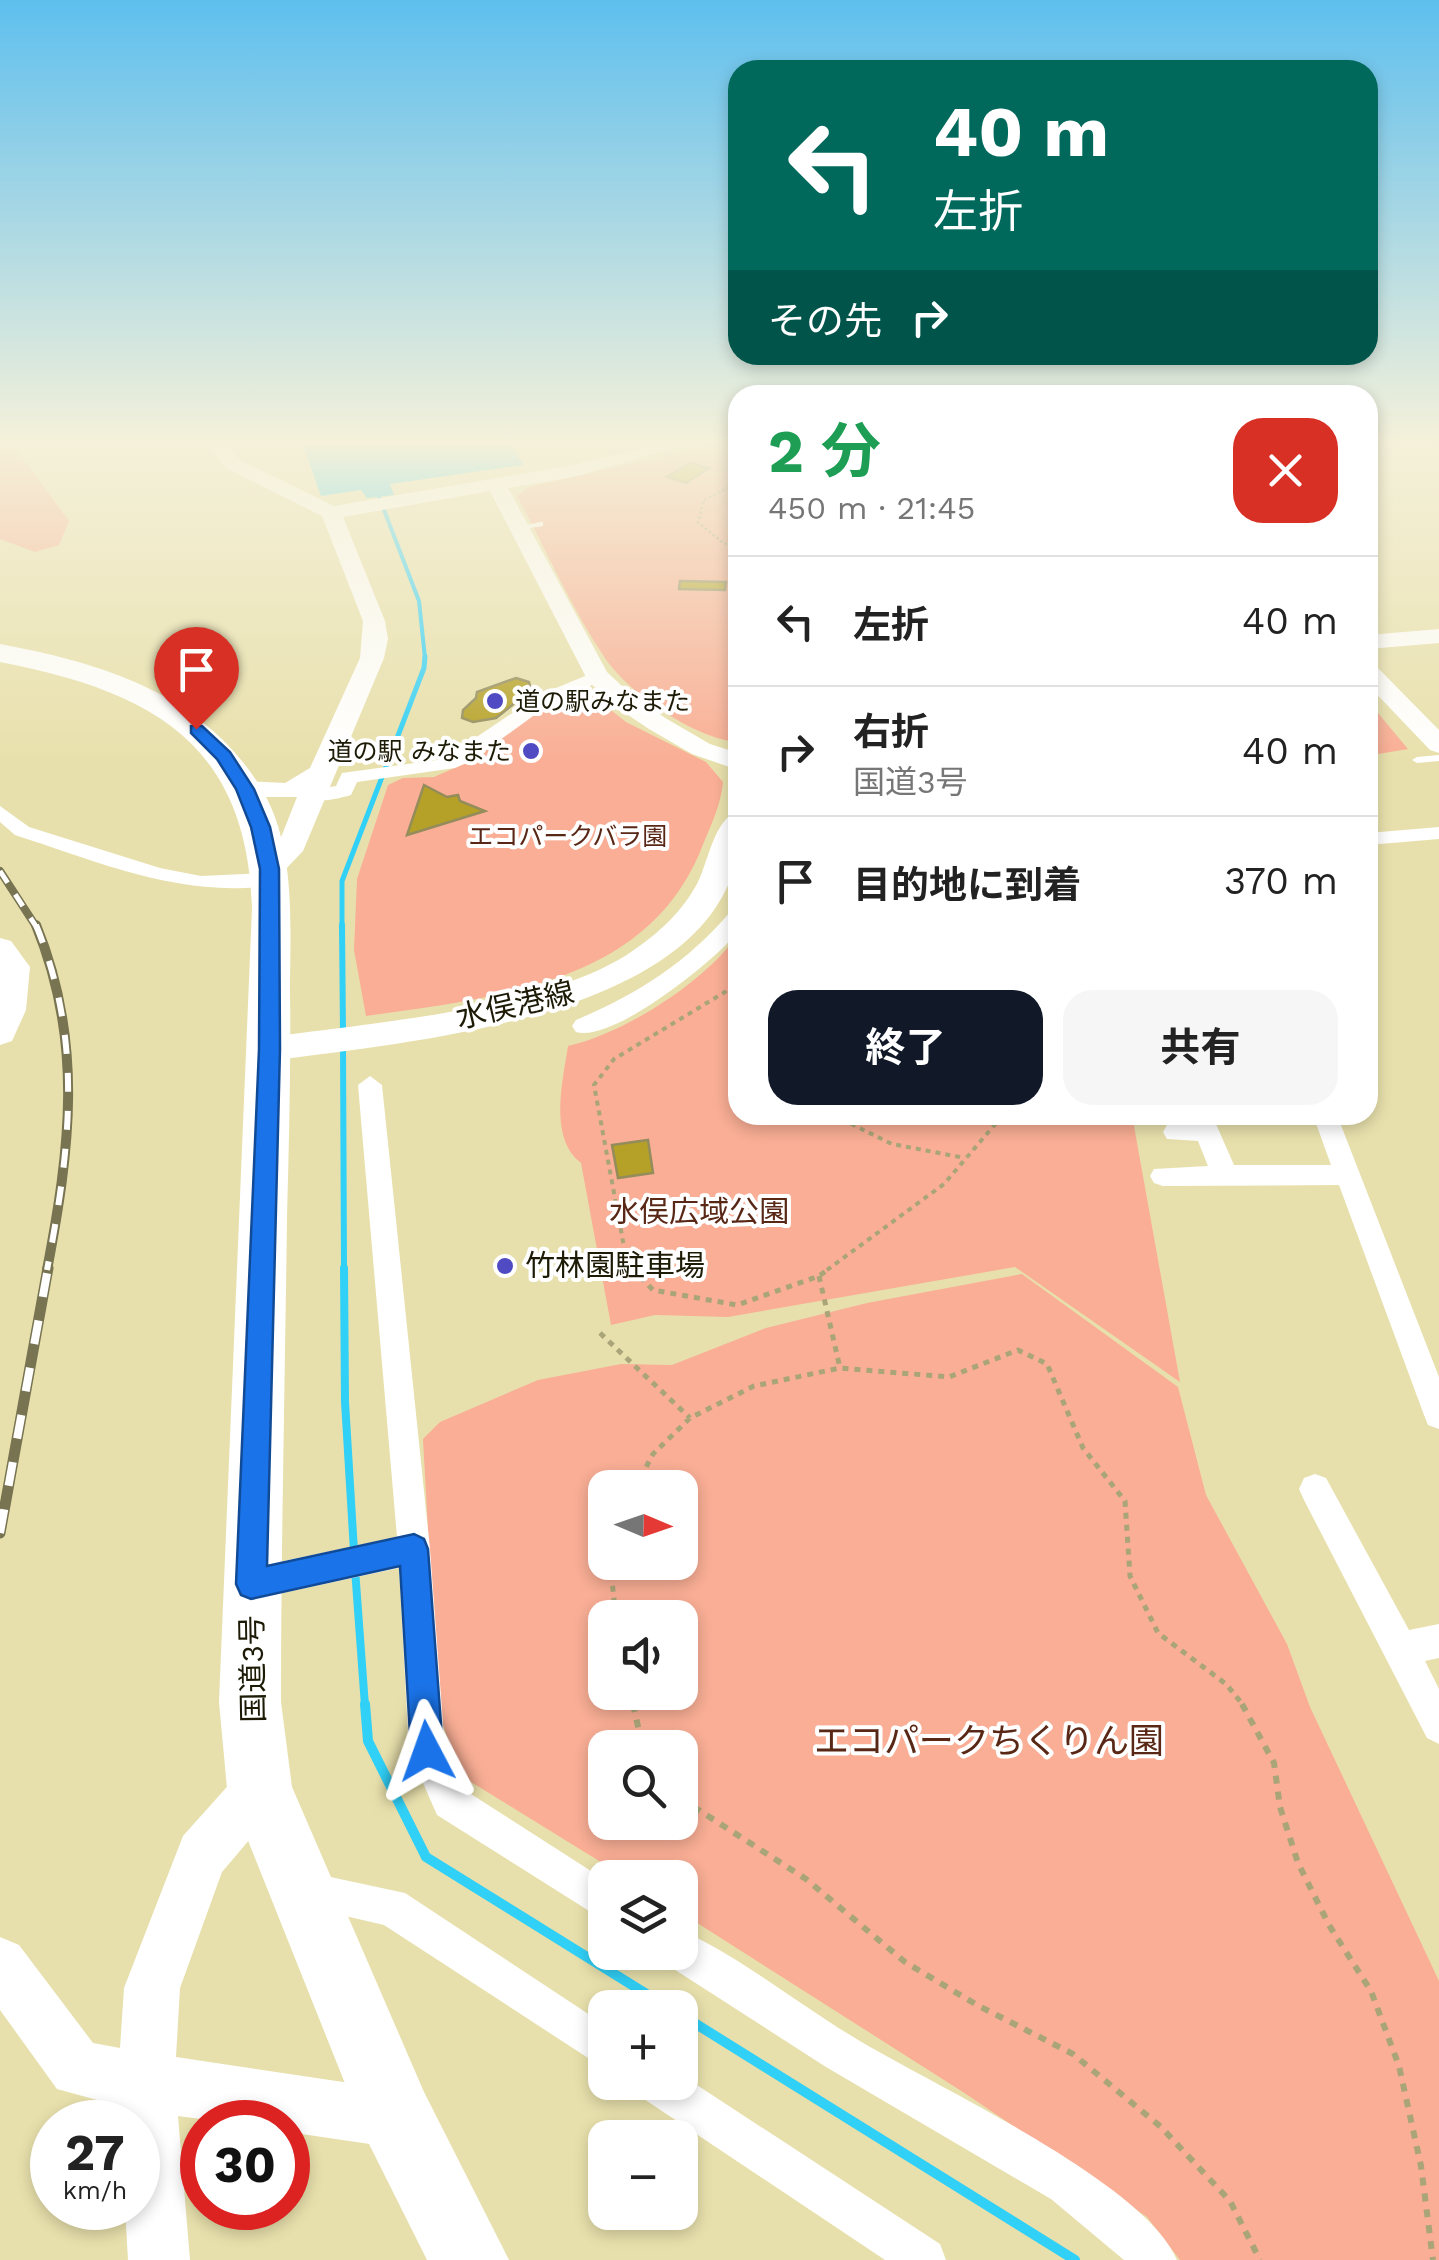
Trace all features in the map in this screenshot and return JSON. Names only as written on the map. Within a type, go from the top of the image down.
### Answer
[{"type":"highway","name":"国道3号","points":[[0,653],[86,672],[164,706],[224,756],[245,789],[260,827],[270,874],[285,1047],[251,1584],[250,1702],[260,1788],[398,2118],[469,2260]]},
{"type":"street","points":[[0,812],[22,831],[157,874],[201,883],[270,874],[286,859],[376,639],[374,621],[346,550]]},
{"type":"street","points":[[540,550],[596,676],[658,724],[700,749],[728,759]]},
{"type":"street","points":[[1378,641],[1439,636]]},
{"type":"street","points":[[245,789],[290,792],[316,784],[344,791],[349,777],[408,770],[464,757],[545,699],[596,676]]},
{"type":"street","points":[[1378,684],[1428,752]]},
{"type":"street","points":[[1378,838],[1439,832]]},
{"type":"street","name":"水俣港線","points":[[285,1047],[542,1005],[594,986],[636,962],[692,915],[710,888],[728,844]]},
{"type":"street","points":[[584,1026],[616,1014],[690,966],[728,930]]},
{"type":"street","points":[[0,948],[14,967],[3,1020]]},
{"type":"street","points":[[370,1086],[414,1549],[427,1751],[450,1802],[588,1891]]},
{"type":"street","points":[[1329,1125],[1439,1415]]},
{"type":"street","points":[[1176,1132],[1217,1130],[1225,1175]]},
{"type":"street","points":[[1163,1176],[1348,1174]]},
{"type":"street","points":[[1315,1489],[1439,1726]]},
{"type":"street","points":[[251,1584],[414,1549]]},
{"type":"street","points":[[1401,1650],[1439,1640]]},
{"type":"street","points":[[159,2260],[146,2082],[152,1988],[202,1855],[260,1788]]},
{"type":"street","points":[[302,1890],[391,1907],[588,2038]]},
{"type":"street","points":[[698,1962],[843,2055],[1048,2174],[1128,2228],[1155,2260]]},
{"type":"street","points":[[0,1964],[77,2068],[146,2082],[398,2118]]},
{"type":"street","points":[[683,2100],[924,2260]]},
{"type":"lane","points":[[1428,752],[1439,758]]},
{"type":"path","points":[[728,989],[614,1059],[594,1084],[627,1263],[653,1290],[737,1305],[819,1276],[944,1184],[994,1125]]},
{"type":"path","points":[[853,1125],[892,1144],[966,1158]]},
{"type":"path","points":[[819,1276],[840,1368]]},
{"type":"path","points":[[600,1333],[690,1418]]},
{"type":"path","points":[[645,1470],[654,1454],[690,1418],[754,1386],[840,1368],[949,1378],[1018,1350],[1047,1364],[1083,1448],[1124,1501],[1130,1576],[1158,1633],[1226,1684],[1244,1707],[1274,1763],[1280,1807],[1298,1863],[1329,1924],[1371,1992],[1399,2066],[1421,2166],[1433,2260]]},
{"type":"path","points":[[698,1811],[806,1879],[905,1962],[977,2005],[1073,2054],[1161,2127],[1230,2200],[1260,2260]]},
{"type":"green space","points":[[545,550],[728,550],[728,740],[683,723],[630,686],[605,658]]},
{"type":"green space","name":"エコパークバラ園","points":[[583,688],[626,722],[706,762],[723,782],[709,831],[677,893],[645,929],[606,956],[562,976],[465,1001],[366,1016],[354,950],[357,879],[388,785],[403,778],[434,777],[468,762],[553,699]]},
{"type":"green space","points":[[1378,713],[1408,749],[1378,754]]},
{"type":"green space","name":"水俣広域公園","points":[[728,947],[728,1125],[1134,1125],[1180,1382],[1015,1267],[728,1317],[655,1315],[611,1325],[581,1163],[564,1139],[561,1124],[568,1046],[638,1018],[684,988]]},
{"type":"green space","name":"エコパークちくりん園","points":[[1022,1274],[1178,1387],[1206,1495],[1287,1644],[1310,1707],[1439,1981],[1439,2260],[1180,2260],[1147,2217],[966,2094],[698,1923],[698,1860],[597,1860],[463,1777],[438,1712],[423,1439],[440,1422],[538,1380],[621,1364],[672,1365],[766,1328],[867,1303]]},
{"type":"building","points":[[680,581],[726,582],[725,590],[679,589]]},
{"type":"building","name":"道の駅みなまた","points":[[516,678],[529,682],[531,690],[496,718],[473,722],[462,718],[463,710],[477,692]]},
{"type":"building","points":[[424,785],[447,797],[458,795],[460,801],[485,811],[407,835]]},
{"type":"building","points":[[648,1140],[653,1173],[618,1178],[612,1145]]},
{"type":"waterway","points":[[400,550],[419,601],[425,657]]},
{"type":"waterway","points":[[342,925],[342,881],[425,657]]},
{"type":"waterway","points":[[342,925],[343,1032]]},
{"type":"waterway","points":[[343,1044],[344,1270]]},
{"type":"waterway","points":[[344,1268],[345,1402],[354,1551]]},
{"type":"waterway","points":[[355,1569],[365,1706]]},
{"type":"waterway","points":[[365,1704],[368,1741],[426,1857],[640,1990]]},
{"type":"waterway","points":[[698,2025],[1075,2260]]},
{"type":"railway","points":[[0,871],[37,928]]},
{"type":"railway","points":[[36,925],[51,968],[67,1054],[66,1139],[47,1270]]},
{"type":"railway","points":[[0,1533],[48,1268]]},
{"type":"place","name":"道の駅みなまた","points":[[495,701]]},
{"type":"place","name":"道の駅 みなまた","points":[[531,751]]},
{"type":"place","name":"竹林園駐車場","points":[[505,1266]]},
{"type":"route","points":[[196,729],[224,756],[245,789],[270,869],[270,1049],[251,1584],[414,1549],[427,1751]]}]
